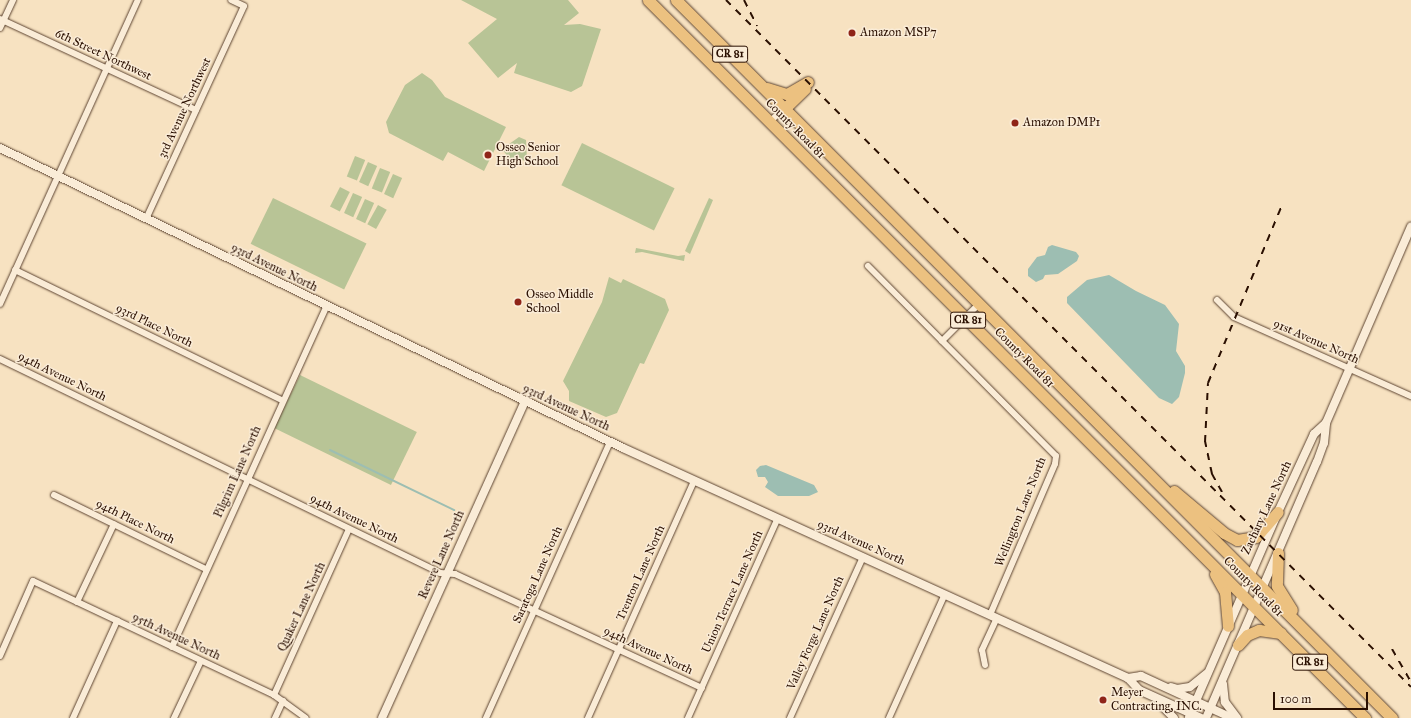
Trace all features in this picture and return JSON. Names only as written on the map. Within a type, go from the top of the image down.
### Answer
[{"type":"highway","name":"County Road 81","points":[[648,0],[1365,718]]},
{"type":"highway","name":"County Road 81","points":[[676,0],[1392,718]]},
{"type":"highway","points":[[759,84],[772,91],[787,94],[808,82],[805,89],[784,109]]},
{"type":"highway","points":[[1131,457],[1231,538],[1246,540],[1256,537],[1278,512]]},
{"type":"highway","points":[[1166,520],[1222,586],[1227,604],[1228,626]]},
{"type":"highway","points":[[1278,552],[1276,578],[1281,595],[1326,652]]},
{"type":"highway","points":[[1238,645],[1247,635],[1259,630],[1281,633]]},
{"type":"street","points":[[0,28],[2,20],[13,0]]},
{"type":"street","points":[[0,304],[138,0]]},
{"type":"street","name":"3rd Avenue Northwest","points":[[146,219],[244,6],[231,0]]},
{"type":"street","name":"6th Street Northwest","points":[[2,20],[196,110]]},
{"type":"street","points":[[770,122],[784,109]]},
{"type":"street","name":"93rd Avenue North","points":[[0,148],[326,307],[610,442],[1128,678],[1138,690],[1190,716],[1200,718]]},
{"type":"street","name":"Zachary Lane North","points":[[1206,718],[1324,443],[1326,423],[1411,227]]},
{"type":"street","name":"Wellington Lane North","points":[[868,266],[1056,456],[1055,464],[993,616]]},
{"type":"street","name":"93rd Place North","points":[[15,270],[283,401]]},
{"type":"street","name":"91st Avenue North","points":[[1217,300],[1234,317],[1411,396]]},
{"type":"street","points":[[942,341],[979,304]]},
{"type":"street","name":"Pilgrim Lane North","points":[[172,647],[206,568],[326,307]]},
{"type":"street","name":"94th Avenue North","points":[[0,359],[440,573],[455,574],[702,688]]},
{"type":"street","name":"Revere Lane North","points":[[382,718],[525,402]]},
{"type":"street","name":"Zachary Lane North","points":[[1190,716],[1250,575],[1314,434],[1326,423]]},
{"type":"street","name":"Saratoga Lane North","points":[[486,718],[610,442]]},
{"type":"street","name":"Trenton Lane North","points":[[588,718],[694,481]]},
{"type":"street","name":"94th Place North","points":[[54,495],[206,568]]},
{"type":"street","name":"Union Terrace Lane North","points":[[688,718],[778,518]]},
{"type":"street","points":[[77,602],[114,524]]},
{"type":"street","name":"Quaker Lane North","points":[[274,695],[350,529]]},
{"type":"street","name":"Valley Forge Lane North","points":[[790,718],[863,557]]},
{"type":"street","name":"95th Avenue North","points":[[0,656],[33,581],[274,695],[306,718]]},
{"type":"street","points":[[889,718],[945,594]]},
{"type":"street","points":[[985,665],[982,650],[993,616]]},
{"type":"street","points":[[73,718],[117,621]]},
{"type":"street","points":[[174,718],[200,661]]},
{"type":"street","points":[[1161,685],[1177,689],[1190,687],[1210,668]]},
{"type":"street","points":[[1225,674],[1222,689],[1225,702],[1230,712],[1238,718]]},
{"type":"street","name":"93rd Avenue North","points":[[1128,678],[1141,676],[1232,718]]},
{"type":"street","points":[[1147,694],[1169,711],[1174,718]]},
{"type":"street","points":[[275,718],[283,701]]},
{"type":"green space","points":[[461,0],[568,0],[579,13],[564,25],[580,24],[601,29],[582,86],[571,92],[514,73],[517,63],[498,78],[468,43],[497,19]]},
{"type":"green space","points":[[422,73],[432,80],[445,97],[506,127],[484,171],[448,152],[443,161],[389,133],[386,122],[405,85]]},
{"type":"green space","points":[[519,137],[526,140],[527,161],[509,158],[502,149]]},
{"type":"green space","points":[[582,143],[675,188],[654,230],[561,185]]},
{"type":"green space","points":[[355,156],[365,160],[357,181],[347,176]]},
{"type":"green space","points":[[368,162],[377,166],[368,186],[359,182]]},
{"type":"green space","points":[[380,168],[390,172],[382,193],[372,188]]},
{"type":"green space","points":[[393,174],[402,178],[393,198],[384,194]]},
{"type":"green space","points":[[340,187],[350,192],[340,212],[330,207]]},
{"type":"green space","points":[[353,193],[362,197],[353,217],[344,213]]},
{"type":"green space","points":[[273,198],[366,244],[344,289],[251,244]]},
{"type":"green space","points":[[709,198],[713,200],[690,254],[685,251]]},
{"type":"green space","points":[[365,199],[374,203],[365,223],[356,219]]},
{"type":"green space","points":[[378,205],[387,210],[376,229],[367,224]]},
{"type":"green space","points":[[636,248],[678,256],[685,255],[684,261],[642,252],[635,253]]},
{"type":"green space","points":[[609,277],[621,283],[623,279],[665,299],[669,310],[644,364],[640,363],[617,413],[606,417],[569,401],[569,391],[563,381],[602,302]]},
{"type":"green space","points":[[300,375],[417,432],[391,485],[274,428]]},
{"type":"water","points":[[1052,245],[1076,252],[1079,256],[1077,261],[1058,274],[1045,275],[1043,279],[1036,282],[1028,276],[1028,269],[1037,257],[1045,255],[1048,247]]},
{"type":"water","points":[[1109,275],[1136,291],[1165,305],[1179,324],[1176,351],[1185,366],[1185,373],[1179,397],[1172,404],[1159,398],[1067,303],[1067,297],[1087,280]]},
{"type":"water","points":[[766,465],[814,485],[818,492],[809,496],[778,496],[765,487],[768,482],[765,477],[758,477],[756,470],[760,466]]},
{"type":"waterway","points":[[330,450],[454,510]]},
{"type":"railway","points":[[726,0],[1411,687]]},
{"type":"railway","points":[[744,0],[757,26]]},
{"type":"railway","points":[[1222,492],[1212,474],[1205,442],[1208,383],[1283,203]]},
{"type":"railway","points":[[1392,649],[1410,680]]},
{"type":"place","name":"Amazon MSP7","points":[[852,33]]},
{"type":"place","name":"Amazon DMP1","points":[[1015,123]]},
{"type":"place","name":"Osseo Senior High School","points":[[488,155]]},
{"type":"place","name":"Osseo Middle School","points":[[518,302]]},
{"type":"place","name":"Meyer Contracting, INC.","points":[[1103,700]]}]
